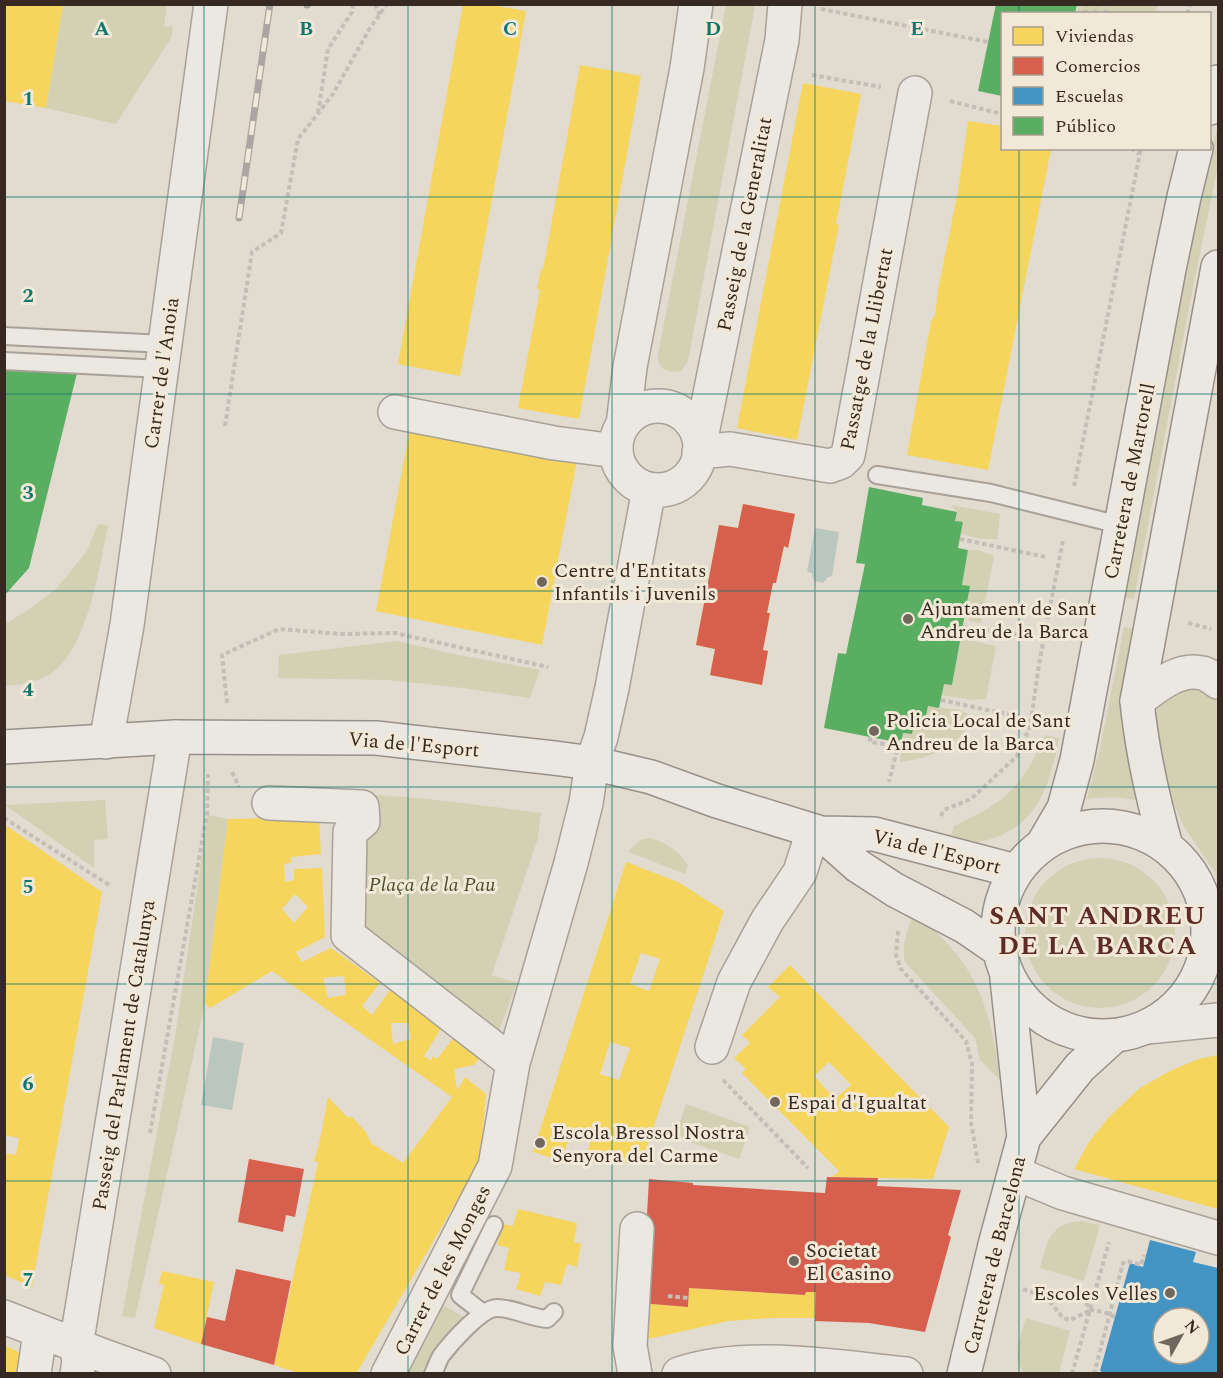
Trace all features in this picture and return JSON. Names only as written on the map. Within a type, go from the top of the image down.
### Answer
[{"type":"street","name":"Carrer de l'Anoia","points":[[106,742],[127,625],[211,4]]},
{"type":"street","points":[[269,803],[363,807],[363,821],[350,832],[348,935],[513,1063],[586,803],[592,763],[601,737],[612,688],[649,489],[636,484],[620,464],[619,438],[630,367],[687,68],[696,4]]},
{"type":"street","name":"Passeig de la Generalitat","points":[[649,489],[662,490],[675,486],[686,479],[694,469],[782,40],[785,4]]},
{"type":"street","points":[[1211,102],[1218,82]]},
{"type":"street","name":"Passatge de la Llibertat","points":[[700,447],[730,449],[830,466],[841,462],[848,454],[915,93]]},
{"type":"street","name":"Carretera de Martorell","points":[[1043,843],[1064,808],[1077,760],[1120,525],[1180,218],[1196,150]]},
{"type":"street","points":[[1166,846],[1151,793],[1137,700],[1218,267]]},
{"type":"street","points":[[619,438],[632,416],[642,409],[655,406],[668,407],[689,420],[696,430],[700,447]]},
{"type":"street","points":[[395,412],[554,443],[619,438]]},
{"type":"street","points":[[1137,700],[1182,673],[1202,673],[1218,682]]},
{"type":"street","name":"Via de l'Esport","points":[[4,747],[176,738],[376,738],[592,763],[651,777],[717,801],[817,832],[874,834],[1016,871]]},
{"type":"street","name":"Passeig del Parlament de Catalunya","points":[[77,1360],[176,738]]},
{"type":"street","name":"Carretera de Martorell","points":[[1107,825],[1138,831],[1166,846],[1189,868],[1203,897],[1214,935],[1191,990],[1170,1014],[1147,1027],[1113,1037],[1083,1035],[1054,1025],[1028,1006],[1003,963],[997,923],[1003,895],[1016,871],[1028,856],[1043,843],[1071,830],[1107,825]]},
{"type":"street","points":[[712,1047],[734,982],[767,921],[800,872],[817,832]]},
{"type":"street","name":"Via de l'Esport","points":[[817,832],[858,866],[895,890],[964,926],[1003,963]]},
{"type":"street","name":"Carretera de Barcelona","points":[[964,1374],[1024,1137],[1003,963]]},
{"type":"street","points":[[1147,1027],[1218,1020]]},
{"type":"street","name":"Carretera de Barcelona","points":[[1024,1137],[1080,1066],[1113,1037]]},
{"type":"street","name":"Carrer de les Monges","points":[[388,1374],[495,1166],[513,1063]]},
{"type":"street","points":[[1015,1173],[1063,1193],[1218,1238]]},
{"type":"street","points":[[635,1374],[630,1346],[637,1229]]},
{"type":"street","points":[[4,1317],[40,1332],[77,1360],[154,1374]]},
{"type":"street","points":[[33,1374],[40,1332]]},
{"type":"street","points":[[679,1374],[698,1367],[773,1362],[906,1374]]},
{"type":"lane","points":[[4,336],[163,356]]},
{"type":"lane","points":[[4,361],[163,356]]},
{"type":"lane","points":[[877,475],[991,493],[1120,525]]},
{"type":"lane","points":[[483,1313],[460,1294],[494,1225]]},
{"type":"lane","points":[[433,1374],[440,1358],[483,1313],[498,1307],[535,1318],[547,1319],[554,1312]]},
{"type":"path","points":[[318,113],[328,49],[352,12],[353,4]]},
{"type":"path","points":[[375,4],[380,16]]},
{"type":"path","points":[[225,426],[252,252],[281,233],[298,139],[333,94],[370,28],[387,4]]},
{"type":"path","points":[[818,9],[988,42]]},
{"type":"path","points":[[990,111],[1001,114]]},
{"type":"path","points":[[1134,150],[1139,154]]},
{"type":"path","points":[[960,539],[1046,557]]},
{"type":"path","points":[[962,627],[1035,637]]},
{"type":"path","points":[[228,715],[222,655],[279,629],[342,634],[395,633],[548,667]]},
{"type":"path","points":[[941,700],[1020,717]]},
{"type":"path","points":[[870,737],[870,742],[898,746],[889,782]]},
{"type":"path","points":[[149,1140],[207,814],[209,766]]},
{"type":"path","points":[[4,818],[109,885]]},
{"type":"path","points":[[898,930],[896,955],[901,969],[966,1041],[972,1064],[971,1122],[979,1168]]},
{"type":"path","points":[[712,1047],[708,1066],[808,1168]]},
{"type":"path","points":[[1072,1374],[1110,1237]]},
{"type":"path","points":[[1094,1374],[1123,1263],[1127,1261],[1142,1265],[1145,1250]]},
{"type":"path","points":[[1019,1287],[1047,1298],[1063,1318],[1070,1320],[1090,1310],[1115,1317]]},
{"type":"path","points":[[1047,1298],[1070,1289],[1078,1292],[1090,1310]]},
{"type":"green space","points":[[1078,4],[1158,5],[1155,12],[1077,12]]},
{"type":"green space","points":[[63,5],[167,5],[164,26],[173,27],[171,38],[116,124],[46,108]]},
{"type":"green space","points":[[726,5],[755,6],[688,361],[681,371],[671,372],[661,367],[658,354]]},
{"type":"green space","points":[[1218,128],[1218,166],[1134,599],[1122,597],[1178,301],[1208,160]]},
{"type":"green space","points":[[951,505],[1000,514],[997,539],[981,539],[961,534],[963,523],[955,521],[957,512]]},
{"type":"green space","points":[[98,524],[108,526],[90,607],[73,647],[62,663],[49,675],[28,683],[5,686],[5,624],[57,588],[87,551]]},
{"type":"green space","points":[[968,550],[978,550],[994,556],[981,623],[970,621],[965,612],[969,586],[962,585]]},
{"type":"green space","points":[[1124,627],[1140,629],[1147,804],[1117,798],[1087,799],[1100,748]]},
{"type":"green space","points":[[960,638],[996,646],[986,699],[972,700],[941,695],[944,684],[952,685]]},
{"type":"green space","points":[[397,641],[540,670],[530,698],[389,680],[278,678],[279,655]]},
{"type":"green space","points":[[1194,684],[1218,698],[1218,883],[1214,871],[1183,825],[1166,787],[1154,722],[1160,701]]},
{"type":"green space","points":[[928,706],[960,710],[975,717],[968,728],[952,744],[934,754],[900,762],[903,733],[911,734],[913,728],[923,729]]},
{"type":"green space","points":[[1045,735],[1059,738],[1054,762],[1047,784],[1027,817],[1013,829],[995,838],[974,843],[948,845],[954,826],[994,805],[1014,787],[1032,762]]},
{"type":"green space","name":"Plaça de la Pau","points":[[336,793],[413,798],[541,813],[538,838],[492,975],[517,983],[495,1042],[346,925]]},
{"type":"green space","points":[[105,800],[108,839],[94,840],[94,868],[5,805]]},
{"type":"green space","points":[[208,815],[228,819],[205,1003],[135,1318],[122,1316],[175,1037]]},
{"type":"green space","points":[[650,838],[667,845],[681,856],[688,866],[685,874],[629,852],[638,842]]},
{"type":"green space","points":[[1100,858],[1129,863],[1142,870],[1153,880],[1163,891],[1170,904],[1175,933],[1170,962],[1163,975],[1153,986],[1142,996],[1129,1003],[1100,1008],[1071,1003],[1058,996],[1047,986],[1037,975],[1030,962],[1025,933],[1030,904],[1037,891],[1047,880],[1058,870],[1071,863]]},
{"type":"green space","points":[[914,912],[952,949],[977,986],[991,1027],[1000,1080],[980,1060],[975,1038],[905,962],[907,931]]},
{"type":"green space","points":[[686,1104],[750,1127],[739,1159],[675,1137]]},
{"type":"green space","points":[[1081,1221],[1100,1225],[1084,1281],[1040,1268],[1048,1242],[1056,1230],[1070,1223]]},
{"type":"green space","points":[[436,1301],[464,1317],[440,1342],[424,1373],[398,1374]]},
{"type":"green space","points":[[1026,1318],[1070,1331],[1059,1373],[1024,1373],[1020,1367],[1017,1354]]},
{"type":"shaded area","points":[[815,528],[839,532],[832,576],[823,583],[814,581],[812,573],[807,572]]},
{"type":"shaded area","points":[[213,1037],[244,1043],[232,1110],[201,1105]]},
{"type":"building: Viviendas","points":[[4,4],[63,4],[46,108],[4,101]]},
{"type":"building: Viviendas","points":[[463,4],[487,4],[526,11],[460,376],[398,364]]},
{"type":"building: Viviendas","points":[[580,65],[641,76],[579,419],[518,408],[540,290],[537,289],[541,269],[543,270]]},
{"type":"building: Viviendas","points":[[803,83],[861,94],[836,224],[839,225],[797,440],[737,428]]},
{"type":"building: Viviendas","points":[[968,121],[1001,126],[1001,150],[1051,150],[988,470],[907,455],[931,321],[935,315],[958,191]]},
{"type":"building: Viviendas","points":[[410,428],[577,460],[542,645],[376,611]]},
{"type":"building: Viviendas","points":[[743,504],[795,514],[788,548],[784,546],[767,613],[770,613],[763,650],[768,651],[762,685],[710,675],[715,649],[696,645],[719,525],[738,528]]},
{"type":"building: Viviendas","points":[[319,817],[321,854],[291,857],[291,863],[284,864],[285,882],[294,880],[294,869],[322,868],[325,937],[296,952],[302,962],[331,948],[380,983],[362,1006],[372,1015],[390,990],[442,1027],[424,1056],[431,1061],[433,1056],[437,1059],[455,1036],[481,1055],[474,1065],[454,1069],[457,1090],[465,1077],[486,1094],[480,1161],[356,1374],[302,1374],[274,1365],[318,1162],[314,1161],[328,1097],[348,1118],[351,1116],[366,1132],[371,1143],[403,1163],[452,1097],[272,971],[210,1008],[205,1003],[228,819]],"holes":[[[295,894],[308,907],[294,923],[282,909]],[[344,976],[346,995],[328,998],[323,978]],[[391,1023],[408,1023],[411,1039],[393,1044]]]},
{"type":"building: Viviendas","points":[[4,824],[102,892],[32,1287],[4,1275],[4,1153],[16,1155],[19,1138],[4,1135]]},
{"type":"building: Viviendas","points":[[626,862],[678,882],[724,911],[642,1163],[583,1162],[593,1135],[573,1128],[561,1161],[533,1152]],"holes":[[[641,953],[660,959],[649,991],[630,984]],[[610,1042],[630,1048],[619,1080],[600,1074]]]},
{"type":"building: Viviendas","points":[[790,965],[949,1127],[933,1179],[832,1177],[839,1171],[742,1073],[746,1069],[734,1058],[750,1043],[742,1035],[780,997],[768,987]],"holes":[[[829,1062],[851,1085],[835,1099],[814,1076]]]},
{"type":"building: Viviendas","points":[[1218,1055],[1218,1209],[1074,1169],[1089,1142],[1109,1117],[1140,1088],[1170,1071],[1199,1059]]},
{"type":"building: Viviendas","points":[[518,1209],[577,1223],[574,1242],[581,1244],[577,1267],[567,1264],[561,1285],[545,1282],[540,1296],[516,1289],[521,1273],[504,1270],[509,1248],[497,1245],[503,1224],[513,1226]]},
{"type":"building: Viviendas","points":[[162,1271],[214,1282],[201,1344],[154,1328],[164,1285],[159,1284]]},
{"type":"building: Viviendas","points":[[689,1288],[805,1295],[806,1292],[816,1292],[815,1318],[728,1321],[639,1341],[640,1303],[688,1307]]},
{"type":"building: Viviendas","points":[[4,1345],[21,1353],[18,1374],[4,1374]]},
{"type":"building: Comercios","points":[[743,504],[795,514],[788,548],[784,546],[767,613],[770,613],[763,650],[768,651],[762,685],[710,675],[715,649],[696,645],[719,525],[738,528]]},
{"type":"building: Comercios","points":[[249,1159],[304,1169],[295,1217],[286,1215],[283,1232],[238,1222]]},
{"type":"building: Comercios","name":"Societat El Casino","points":[[827,1177],[878,1178],[877,1186],[961,1190],[948,1235],[951,1237],[925,1332],[869,1323],[815,1321],[816,1292],[806,1292],[805,1295],[689,1288],[688,1307],[640,1303],[649,1179],[693,1183],[693,1185],[825,1193]]},
{"type":"building: Comercios","points":[[236,1269],[291,1281],[274,1365],[201,1344],[207,1317],[225,1321]]},
{"type":"building: Escuelas","name":"Escoles Velles","points":[[1150,1240],[1196,1252],[1193,1262],[1218,1268],[1218,1374],[1108,1374],[1100,1371],[1130,1263],[1143,1267]]},
{"type":"building: Público","points":[[996,4],[1077,4],[1075,12],[1001,12],[1001,96],[978,91]]},
{"type":"building: Público","points":[[4,369],[77,373],[29,568],[4,596]]},
{"type":"building: Público","name":"Ajuntament de Sant Andreu de la Barca","points":[[869,487],[923,498],[922,505],[957,512],[955,521],[963,522],[958,548],[968,550],[962,585],[970,586],[952,685],[944,684],[939,708],[928,706],[923,730],[913,728],[912,734],[903,733],[901,743],[824,728],[838,653],[846,654],[865,564],[856,563]]},
{"type":"railway","points":[[239,218],[270,4]]},
{"type":"place","name":"Centre d'Entitats Infantils i Juvenils","points":[[542,582]]},
{"type":"place","name":"Ajuntament de Sant Andreu de la Barca","points":[[908,619]]},
{"type":"place","name":"Policia Local de Sant Andreu de la Barca","points":[[874,731]]},
{"type":"place","name":"Espai d'Igualtat","points":[[775,1102]]},
{"type":"place","name":"Escola Bressol Nostra Senyora del Carme","points":[[540,1143]]},
{"type":"place","name":"Societat El Casino","points":[[794,1261]]},
{"type":"place","name":"Escoles Velles","points":[[1170,1293]]},
{"type":"district","name":"SANT ANDREU DE LA BARCA","points":[[1098,930]]}]
